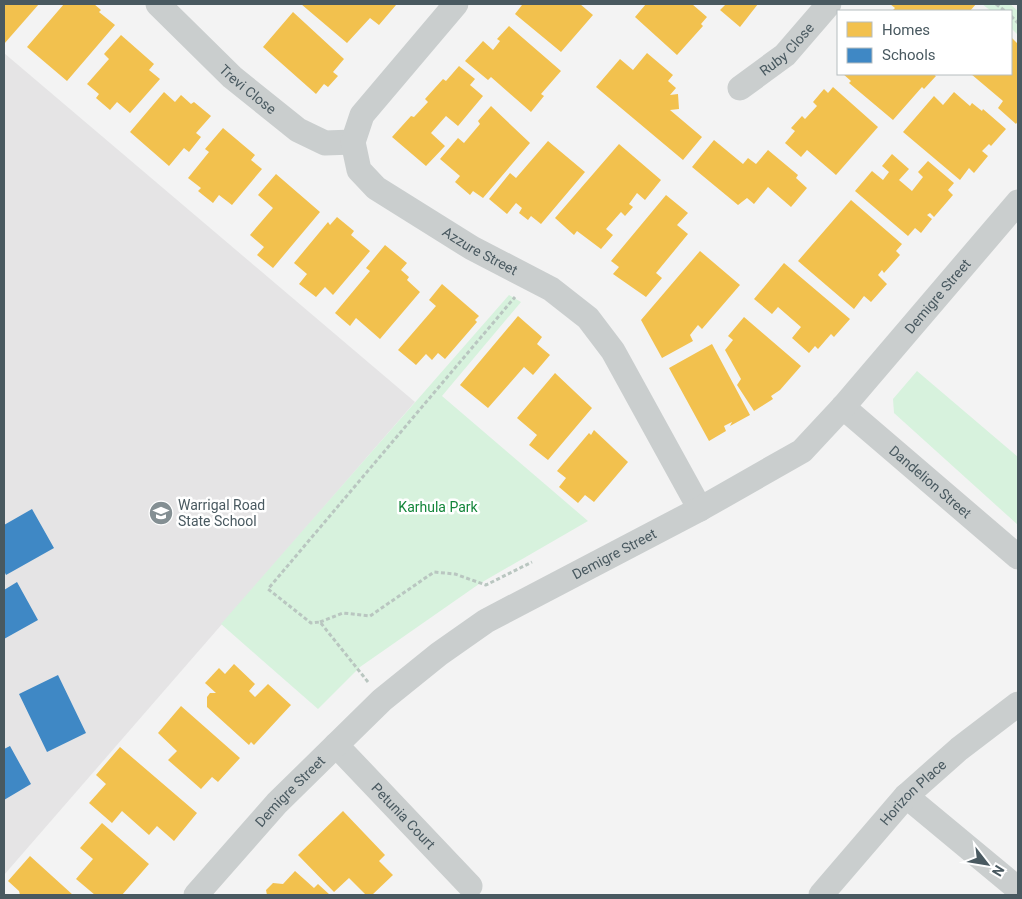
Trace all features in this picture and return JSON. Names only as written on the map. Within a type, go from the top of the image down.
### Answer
[{"type":"street","name":"Trevi Close","points":[[158,4],[232,78],[298,130],[325,143],[353,142]]},
{"type":"street","points":[[353,142],[362,115],[456,4]]},
{"type":"street","name":"Ruby Close","points":[[740,88],[785,55],[829,4]]},
{"type":"street","name":"Azzure Street","points":[[353,142],[359,170],[376,188],[472,248],[551,289],[588,318],[613,351],[700,509]]},
{"type":"street","name":"Demigre Street","points":[[196,895],[277,803],[382,700],[439,654],[486,621],[700,509],[802,451],[843,407],[1018,202]]},
{"type":"street","name":"Dandelion Street","points":[[843,407],[1018,557]]},
{"type":"street","name":"Horizon Place","points":[[822,895],[906,796],[959,749],[1018,704]]},
{"type":"street","name":"Petunia Court","points":[[336,745],[470,886]]},
{"type":"street","points":[[906,796],[1018,889]]},
{"type":"path","points":[[526,276],[514,298],[268,589],[311,623],[320,622],[343,613],[370,616],[434,572],[455,574],[486,586],[532,562]]},
{"type":"path","points":[[320,622],[382,700]]},
{"type":"shaded area","name":"Warrigal Road State School","points":[[4,53],[415,402],[4,875]]},
{"type":"green space","points":[[982,4],[1010,4],[1018,11],[1018,35],[1012,29],[1012,10],[990,10]]},
{"type":"green space","name":"Karhula Park","points":[[509,295],[521,302],[442,396],[588,521],[479,584],[360,667],[318,709],[221,624]]},
{"type":"green space","points":[[917,371],[1018,457],[1018,525],[894,413],[893,399]]},
{"type":"building: Homes","points":[[4,4],[39,4],[4,44]]},
{"type":"building: Homes","points":[[64,4],[94,4],[101,10],[99,12],[115,25],[67,81],[27,47]]},
{"type":"building: Homes","points":[[301,4],[396,5],[379,25],[370,18],[347,43]]},
{"type":"building: Homes","points":[[520,4],[580,4],[593,15],[561,52],[515,14],[522,5]]},
{"type":"building: Homes","points":[[646,4],[692,4],[707,17],[701,24],[703,26],[677,55],[635,17]]},
{"type":"building: Homes","points":[[726,4],[758,4],[740,27],[720,10]]},
{"type":"building: Homes","points":[[890,4],[976,4],[971,10],[893,10],[895,8]]},
{"type":"building: Homes","points":[[293,12],[344,59],[333,72],[338,76],[328,87],[324,84],[316,94],[263,47]]},
{"type":"building: Homes","points":[[509,26],[561,71],[541,94],[544,96],[531,112],[491,77],[488,80],[465,61],[483,41],[493,50],[500,41],[497,39]]},
{"type":"building: Homes","points":[[121,35],[154,64],[149,70],[160,79],[130,113],[117,102],[110,110],[96,98],[99,94],[87,84],[109,59],[104,54]]},
{"type":"building: Homes","points":[[1012,38],[1018,44],[1018,121],[1016,124],[998,108],[1003,101],[972,75],[1012,75]]},
{"type":"building: Homes","points":[[647,53],[673,75],[668,81],[676,88],[670,95],[678,94],[679,109],[670,110],[702,137],[683,160],[596,87],[620,59],[633,70]]},
{"type":"building: Homes","points":[[459,66],[475,79],[470,85],[483,96],[458,126],[446,116],[431,133],[445,146],[426,166],[392,137],[411,116],[414,117],[428,102],[425,99],[443,79],[446,81]]},
{"type":"building: Homes","points":[[844,75],[936,76],[924,89],[922,87],[893,120],[849,83],[851,81]]},
{"type":"building: Homes","points":[[833,87],[878,127],[836,175],[807,150],[801,157],[785,143],[795,131],[791,128],[802,116],[805,119],[817,106],[813,102],[824,89],[828,93]]},
{"type":"building: Homes","points":[[164,92],[175,102],[181,95],[191,104],[194,102],[211,116],[196,133],[201,137],[189,152],[184,148],[169,166],[130,132]]},
{"type":"building: Homes","points":[[954,92],[970,106],[972,103],[982,111],[983,109],[1006,129],[991,146],[989,144],[982,151],[988,156],[974,173],[969,168],[960,180],[903,132],[934,96],[943,105]]},
{"type":"building: Homes","points":[[491,106],[530,143],[483,198],[473,191],[470,195],[455,182],[460,176],[440,159],[458,138],[464,143],[480,124],[478,121]]},
{"type":"building: Homes","points":[[223,128],[255,155],[251,160],[262,169],[232,205],[219,195],[213,203],[198,191],[201,188],[188,178],[209,152],[205,149]]},
{"type":"building: Homes","points":[[714,140],[743,164],[748,158],[756,164],[768,150],[798,175],[796,178],[807,188],[791,207],[768,187],[754,204],[747,198],[738,205],[692,167]]},
{"type":"building: Homes","points":[[548,141],[585,172],[541,224],[531,216],[528,220],[519,213],[522,208],[516,203],[507,214],[489,199],[510,173],[516,178]]},
{"type":"building: Homes","points":[[619,144],[661,180],[645,200],[637,193],[629,204],[633,207],[625,216],[621,212],[606,229],[613,235],[601,249],[577,231],[574,235],[555,218]]},
{"type":"building: Homes","points":[[892,154],[909,169],[899,180],[912,191],[923,177],[918,172],[928,161],[954,183],[948,190],[953,195],[934,217],[930,213],[927,215],[932,219],[921,233],[915,228],[908,236],[855,191],[872,171],[883,180],[889,172],[882,166]]},
{"type":"building: Homes","points":[[276,174],[320,212],[273,268],[257,255],[264,247],[250,235],[273,208],[258,195]]},
{"type":"building: Homes","points":[[666,195],[688,213],[677,225],[688,234],[656,273],[662,278],[646,297],[613,274],[619,267],[611,261]]},
{"type":"building: Homes","points":[[851,200],[902,244],[896,251],[900,255],[884,273],[882,270],[878,275],[887,284],[871,302],[864,296],[854,309],[798,261]]},
{"type":"building: Homes","points":[[337,217],[354,231],[351,235],[370,251],[333,295],[325,287],[316,297],[299,284],[307,274],[294,263],[328,222],[330,225]]},
{"type":"building: Homes","points":[[385,245],[407,263],[401,270],[409,277],[407,280],[420,292],[380,339],[356,318],[350,326],[335,313],[370,271],[366,268]]},
{"type":"building: Homes","points":[[700,251],[740,285],[702,329],[698,325],[690,335],[693,341],[662,358],[641,320]]},
{"type":"building: Homes","points":[[784,263],[850,319],[834,337],[831,334],[818,349],[815,346],[809,353],[792,338],[801,327],[778,307],[772,314],[754,299]]},
{"type":"building: Homes","points":[[442,284],[479,316],[475,320],[477,322],[445,359],[438,353],[432,360],[426,354],[416,365],[398,350],[436,306],[429,300]]},
{"type":"building: Homes","points":[[518,316],[542,337],[537,344],[550,355],[533,375],[524,367],[488,408],[460,385]]},
{"type":"building: Homes","points":[[744,317],[801,366],[780,390],[771,396],[773,399],[754,411],[737,385],[741,379],[725,350],[733,340],[728,336]]},
{"type":"building: Homes","points":[[712,344],[750,415],[730,426],[732,422],[724,426],[726,431],[709,441],[669,368]]},
{"type":"building: Homes","points":[[555,373],[592,408],[548,460],[529,445],[537,435],[517,418]]},
{"type":"building: Homes","points":[[594,430],[628,462],[594,502],[585,495],[578,503],[559,487],[566,478],[557,471],[589,433],[591,435]]},
{"type":"building: Homes","points":[[234,664],[255,684],[249,691],[255,697],[268,684],[291,705],[254,745],[251,742],[249,745],[207,707],[207,697],[210,693],[216,693],[205,683],[219,668],[225,674]]},
{"type":"building: Homes","points":[[181,706],[240,758],[218,782],[212,777],[201,789],[168,760],[177,751],[158,733]]},
{"type":"building: Homes","points":[[120,747],[197,813],[174,841],[157,826],[149,835],[122,811],[112,823],[89,803],[106,784],[96,775]]},
{"type":"building: Homes","points":[[343,811],[385,855],[379,861],[393,875],[372,895],[366,895],[349,878],[334,892],[298,855]]},
{"type":"building: Homes","points":[[102,823],[149,864],[122,895],[95,895],[76,879],[93,859],[80,848]]},
{"type":"building: Homes","points":[[30,856],[73,895],[20,895],[19,891],[8,881]]},
{"type":"building: Homes","points":[[295,871],[314,888],[318,884],[330,895],[267,895],[266,890],[273,883],[283,884]]},
{"type":"building: Schools","points":[[32,509],[54,548],[6,575],[4,571],[4,525]]},
{"type":"building: Schools","points":[[17,582],[38,620],[4,639],[4,590]]},
{"type":"building: Schools","points":[[58,675],[86,733],[47,752],[19,694]]},
{"type":"building: Schools","points":[[10,746],[31,784],[4,800],[4,749]]},
{"type":"place","name":"Warrigal Road State School","points":[[161,513]]}]
